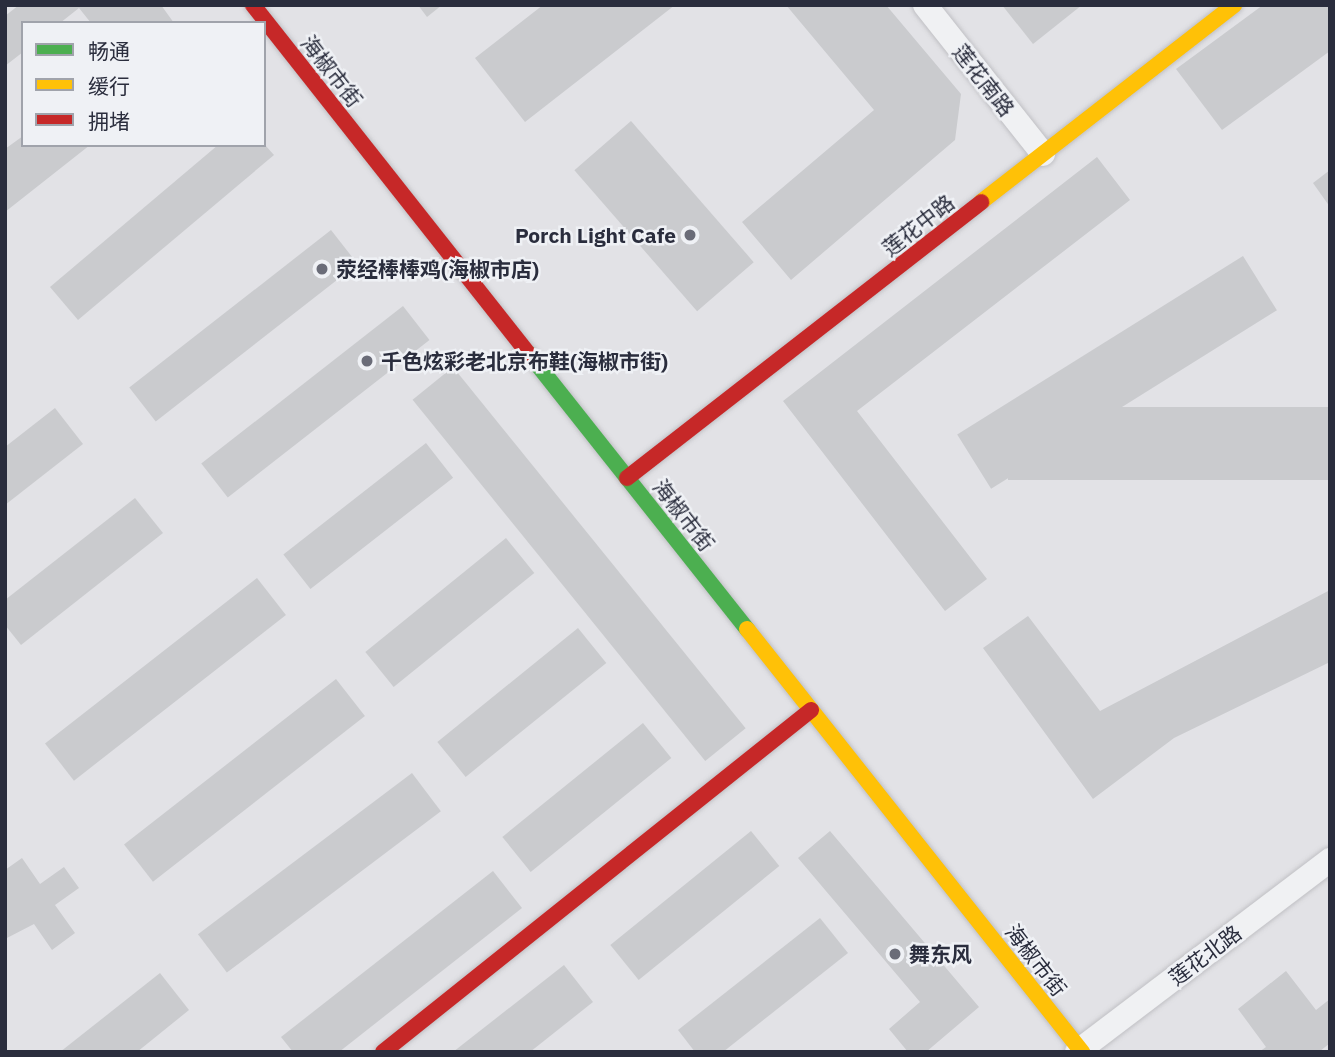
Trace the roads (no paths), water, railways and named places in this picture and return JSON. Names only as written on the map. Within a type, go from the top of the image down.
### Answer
[{"type":"street","name":"海椒市街","points":[[253,5],[266,21]]},
{"type":"street","name":"莲花南路","points":[[925,5],[1043,154]]},
{"type":"street","name":"莲花中路","points":[[627,478],[1234,5]]},
{"type":"street","name":"海椒市街","points":[[266,21],[1080,1051]]},
{"type":"street","points":[[383,1052],[811,710]]},
{"type":"street","name":"莲花北路","points":[[1080,1051],[1330,860]]},
{"type":"place","name":"Porch Light Cafe","points":[[690,235]]},
{"type":"place","name":"荥经棒棒鸡(海椒市店)","points":[[322,269]]},
{"type":"place","name":"千色炫彩老北京布鞋(海椒市街)","points":[[367,361]]},
{"type":"place","name":"舞东风","points":[[895,954]]}]
